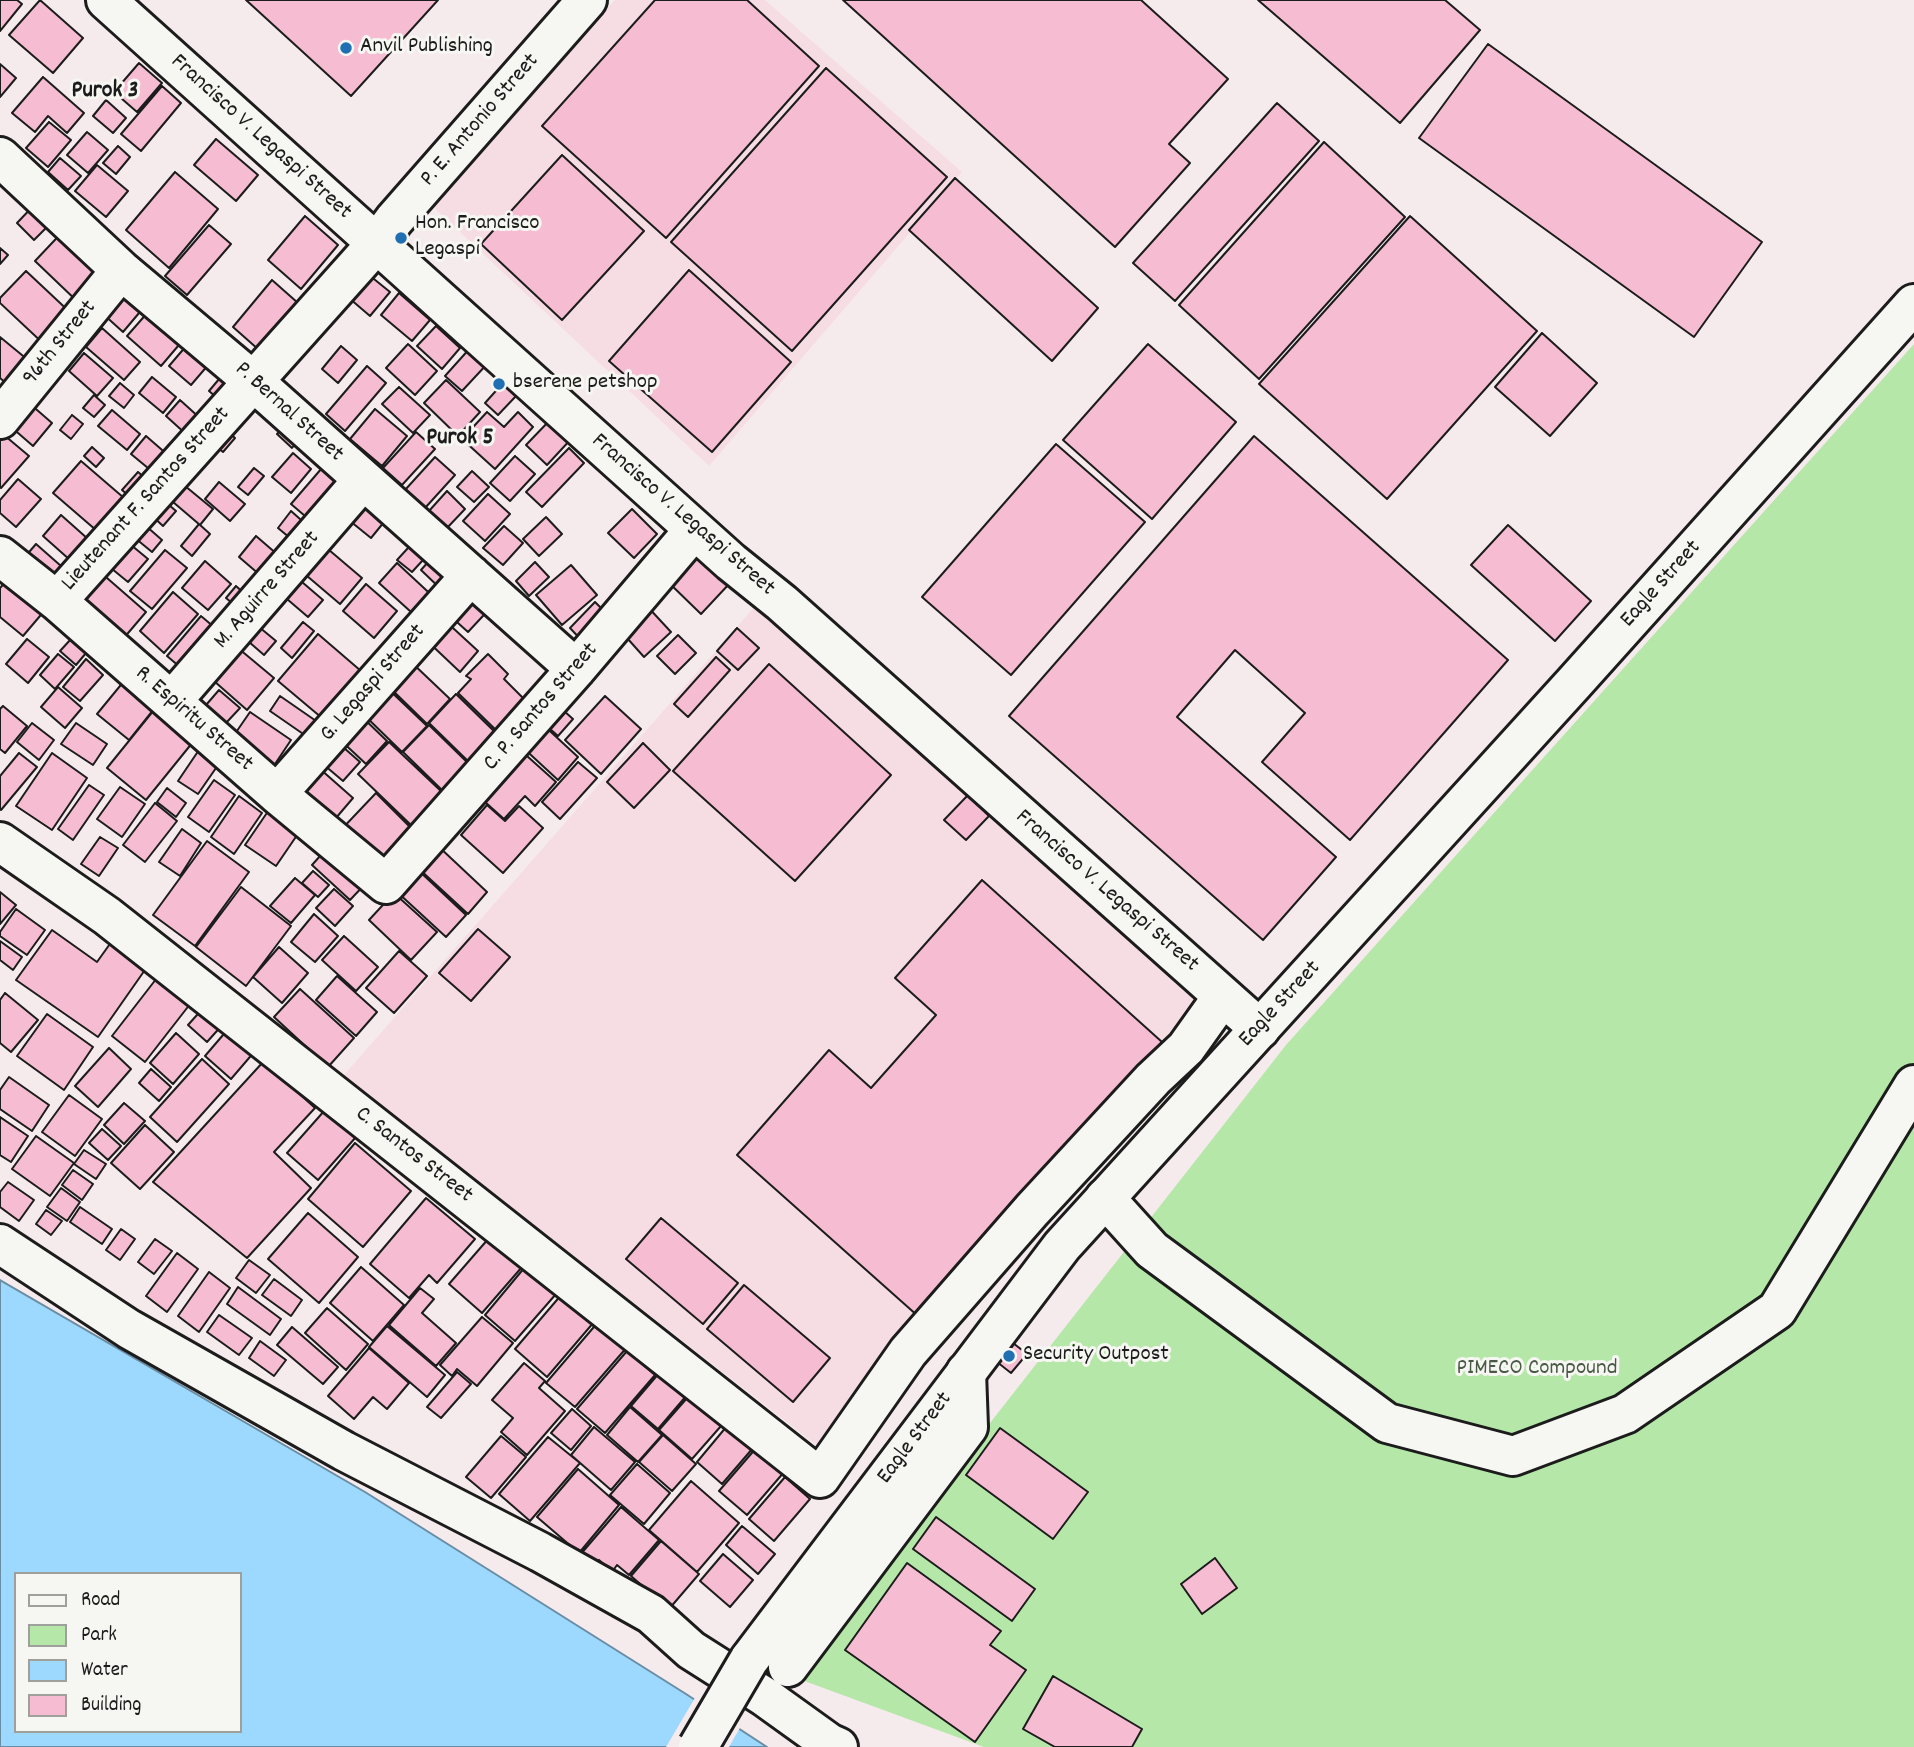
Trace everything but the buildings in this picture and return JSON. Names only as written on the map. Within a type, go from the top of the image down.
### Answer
[{"type":"street","name":"Francisco V. Legaspi Street","points":[[106,0],[694,530],[792,611],[1260,1029]]},
{"type":"street","name":"P. E. Antonio Street","points":[[377,243],[394,220],[587,0]]},
{"type":"street","name":"P. Bernal Street","points":[[1,161],[121,270],[253,381],[576,669]]},
{"type":"street","name":"Lieutenant F. Santos Street","points":[[57,601],[377,243]]},
{"type":"street","name":"96th Street","points":[[0,419],[121,270]]},
{"type":"street","name":"Eagle Street","points":[[698,1747],[749,1660],[1062,1246],[1914,304]]},
{"type":"street","name":"M. Aguirre Street","points":[[172,701],[363,480]]},
{"type":"street","name":"C. P. Santos Street","points":[[386,884],[576,669],[694,530]]},
{"type":"street","name":"R. Espiritu Street","points":[[0,556],[57,601],[277,794],[386,884]]},
{"type":"street","name":"G. Legaspi Street","points":[[277,794],[471,575]]},
{"type":"street","name":"C. Santos Street","points":[[0,842],[107,916],[820,1478],[908,1352],[1032,1210]]},
{"type":"street","points":[[1062,1246],[1032,1210],[1153,1079],[1186,1048],[1223,996]]},
{"type":"street","points":[[1105,1198],[1152,1250],[1387,1423],[1513,1456],[1625,1413],[1777,1310],[1914,1085]]},
{"type":"street","points":[[0,1244],[129,1329],[344,1451],[540,1552],[651,1614],[691,1650],[838,1747]]},
{"type":"street","points":[[788,1667],[968,1427],[966,1372]]},
{"type":"shaded area","points":[[615,0],[765,0],[962,172],[709,466],[430,204]]},
{"type":"shaded area","points":[[757,604],[1203,1008],[820,1448],[343,1076]]},
{"type":"green space","name":"PIMECO Compound","points":[[1914,344],[1914,1747],[984,1747],[799,1679],[925,1506],[1286,1045]]},
{"type":"water","points":[[0,1280],[365,1492],[767,1747],[0,1747]]},
{"type":"pier","points":[[696,1696],[741,1726],[729,1747],[666,1747]]},
{"type":"place","name":"Anvil Publishing","points":[[346,48]]},
{"type":"place","name":"Hon. Francisco Legaspi","points":[[401,238]]},
{"type":"place","name":"bserene petshop","points":[[499,384]]},
{"type":"place","name":"Security Outpost","points":[[1009,1356]]},
{"type":"district","name":"Purok 3","points":[[105,93]]},
{"type":"district","name":"Purok 5","points":[[460,440]]}]
